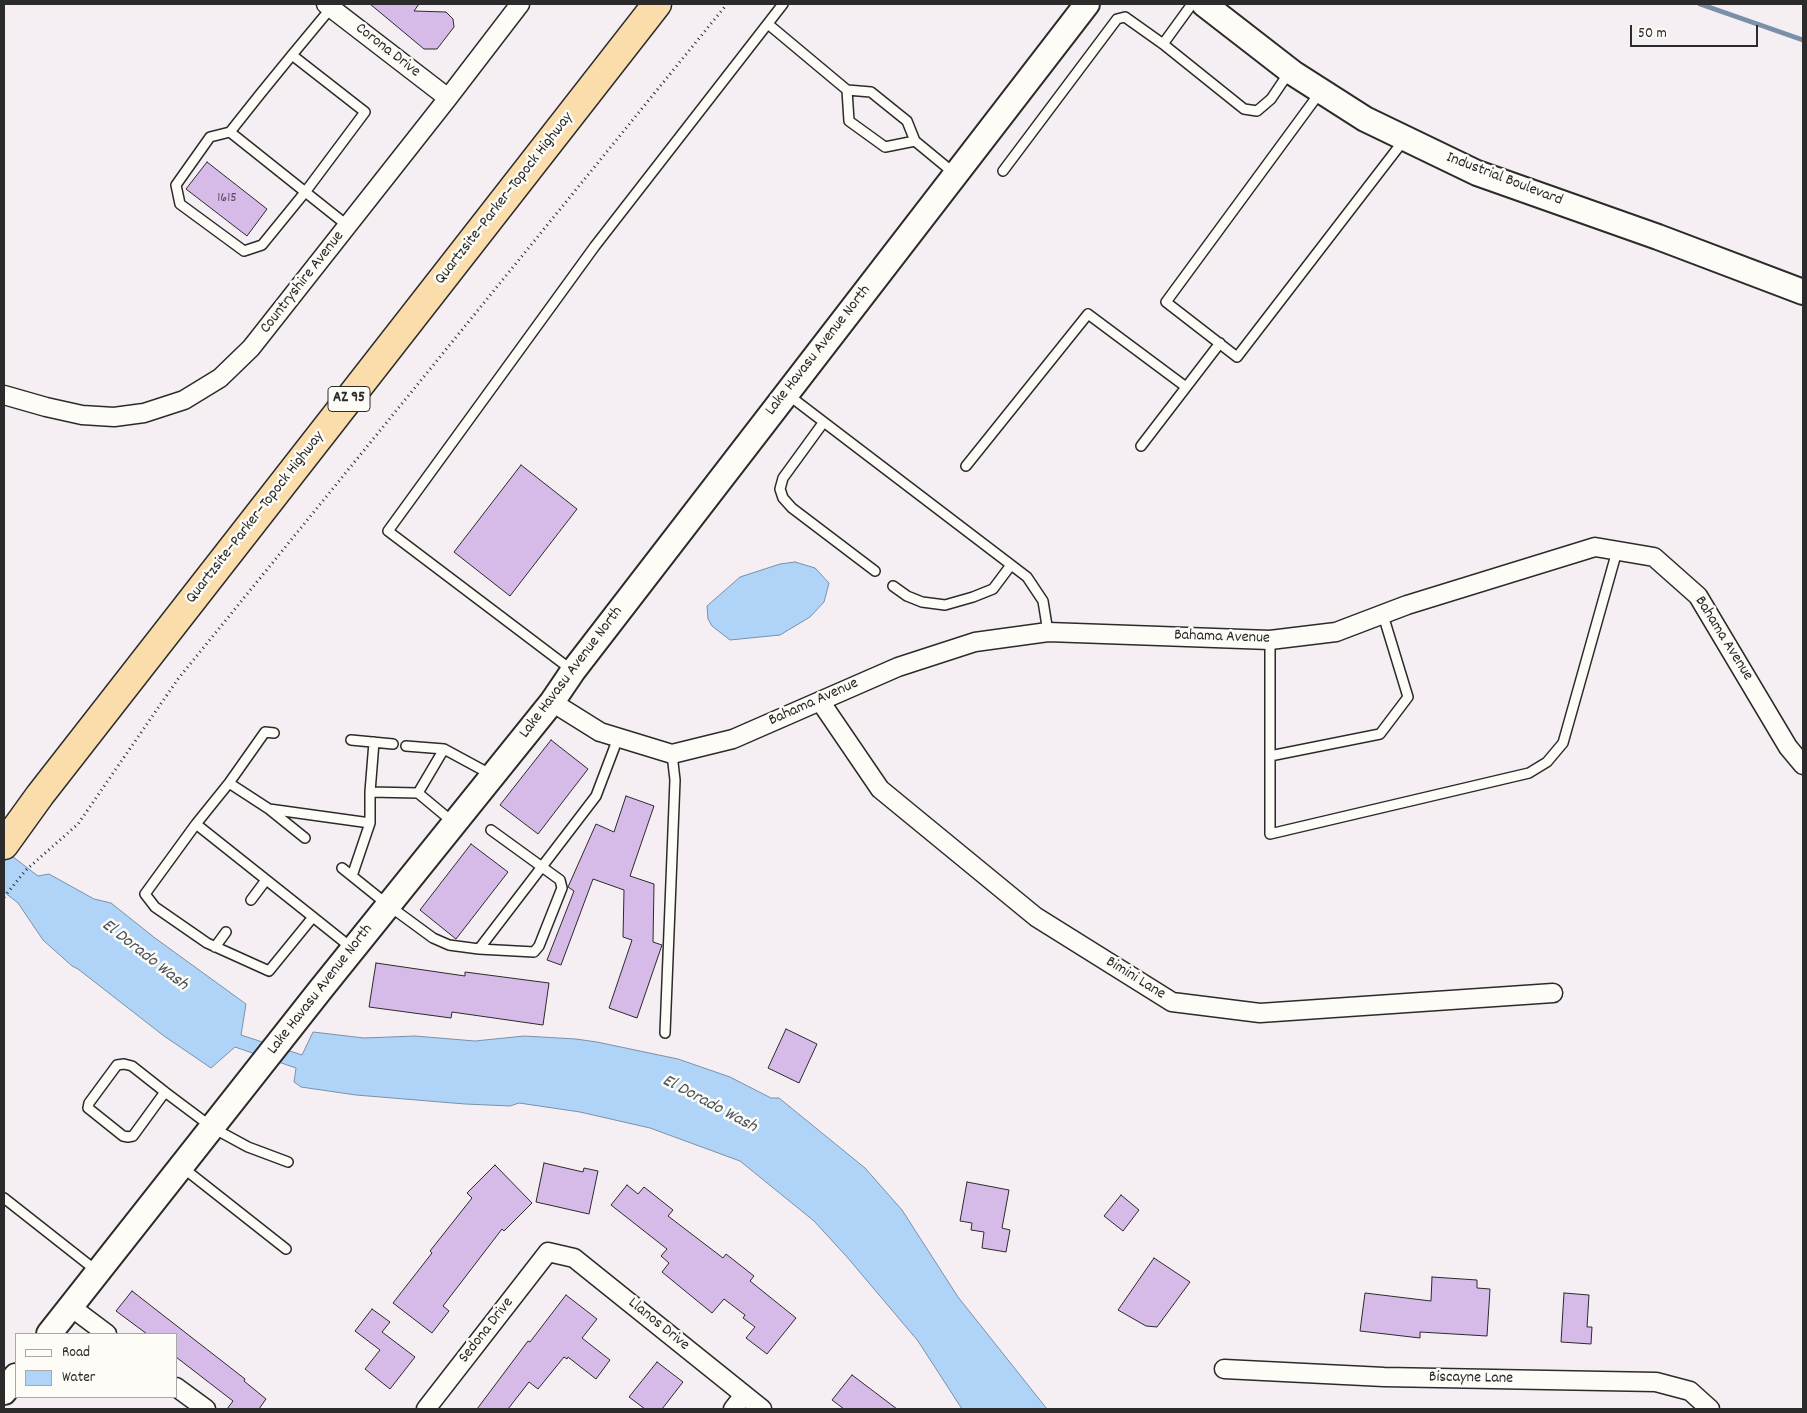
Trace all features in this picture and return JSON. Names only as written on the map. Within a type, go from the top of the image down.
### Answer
[{"type":"highway","name":"Quartzsite–Parker–Topock Highway","points":[[4,845],[71,756],[657,4]]},
{"type":"main road","name":"Lake Havasu Avenue North","points":[[50,1333],[388,905],[552,702],[573,671],[1086,4]]},
{"type":"main road","name":"Industrial Boulevard","points":[[1204,4],[1290,71],[1365,119],[1477,173],[1658,237],[1803,292]]},
{"type":"main road","points":[[4,1392],[15,1377]]},
{"type":"street","name":"Countryshire Avenue","points":[[4,395],[82,415],[114,417],[144,413],[184,400],[220,378],[251,348],[520,4]]},
{"type":"street","name":"Corona Drive","points":[[328,6],[448,98]]},
{"type":"street","name":"Bahama Avenue","points":[[672,754],[733,739],[898,667],[976,642],[1048,632],[1270,640],[1336,632],[1408,605],[1595,547],[1654,558],[1698,596],[1788,747],[1803,765]]},
{"type":"street","name":"Bimini Lane","points":[[820,701],[880,789],[1036,917],[1172,1002],[1260,1013],[1553,993]]},
{"type":"street","points":[[552,702],[600,732],[672,754]]},
{"type":"street","name":"Llanos Drive","points":[[548,1252],[574,1258],[762,1409]]},
{"type":"street","name":"Sedona Drive","points":[[426,1409],[548,1252]]},
{"type":"street","points":[[71,1307],[106,1333]]},
{"type":"street","name":"Biscayne Lane","points":[[1224,1369],[1384,1377],[1656,1382],[1690,1391],[1710,1409]]},
{"type":"street","points":[[178,1388],[206,1409]]},
{"type":"street","points":[[733,1409],[744,1395]]},
{"type":"lane","points":[[573,671],[388,531],[595,246],[783,4]]},
{"type":"lane","points":[[1163,44],[1192,4]]},
{"type":"lane","points":[[292,55],[366,112],[262,245],[244,251],[180,204],[176,185],[210,137],[230,132],[292,55],[328,6]]},
{"type":"lane","points":[[1004,172],[1117,19],[1125,17],[1163,44],[1244,109],[1257,111],[1271,99],[1290,71]]},
{"type":"lane","points":[[768,24],[847,90],[871,92],[907,120],[915,141],[956,174]]},
{"type":"lane","points":[[847,90],[849,121],[886,147],[915,141]]},
{"type":"lane","points":[[1321,90],[1166,302],[1237,357],[1405,138]]},
{"type":"lane","points":[[230,132],[348,226]]},
{"type":"lane","points":[[966,466],[1088,314],[1186,387]]},
{"type":"lane","points":[[1141,446],[1220,343]]},
{"type":"lane","points":[[787,394],[1027,577],[1043,601],[1048,632]]},
{"type":"lane","points":[[823,423],[783,478],[780,489],[783,498],[792,508],[875,571]]},
{"type":"lane","points":[[1270,640],[1270,834],[1529,773],[1547,762],[1563,744],[1617,551]]},
{"type":"lane","points":[[893,586],[907,596],[922,602],[945,605],[993,589],[1011,565]]},
{"type":"lane","points":[[1270,756],[1380,734],[1408,697],[1384,615]]},
{"type":"lane","points":[[274,733],[265,732],[145,894],[155,907],[207,943],[269,971],[312,917]]},
{"type":"lane","points":[[479,949],[596,796],[618,738]]},
{"type":"lane","points":[[351,740],[393,744]]},
{"type":"lane","points":[[352,876],[370,823],[370,792],[374,742]]},
{"type":"lane","points":[[406,746],[444,749],[492,775]]},
{"type":"lane","points":[[418,793],[444,749]]},
{"type":"lane","points":[[665,1033],[675,780],[672,754]]},
{"type":"lane","points":[[229,783],[269,809],[305,838]]},
{"type":"lane","points":[[370,792],[418,793],[454,823]]},
{"type":"lane","points":[[269,809],[370,823]]},
{"type":"lane","points":[[196,824],[353,949]]},
{"type":"lane","points":[[342,868],[433,938],[449,945],[479,949],[534,952],[539,946],[562,888],[560,880],[491,830]]},
{"type":"lane","points":[[251,900],[266,880]]},
{"type":"lane","points":[[215,946],[226,932]]},
{"type":"lane","points":[[165,1092],[133,1136],[123,1136],[88,1108],[89,1103],[117,1065],[132,1066],[213,1128],[248,1147],[288,1162]]},
{"type":"lane","points":[[182,1167],[286,1249]]},
{"type":"lane","points":[[4,1198],[98,1272]]},
{"type":"path","points":[[4,897],[26,870],[78,824],[178,679],[727,4]]},
{"type":"water","points":[[795,562],[815,568],[829,583],[824,602],[810,617],[780,635],[730,640],[712,626],[708,619],[707,606],[740,577],[780,564]]},
{"type":"water","name":"El Dorado Wash","points":[[4,850],[38,876],[49,874],[94,899],[111,903],[155,938],[246,1004],[241,1035],[302,1055],[313,1032],[364,1038],[415,1036],[475,1041],[524,1036],[576,1039],[678,1059],[730,1077],[771,1098],[779,1098],[865,1168],[902,1210],[958,1297],[1047,1409],[962,1409],[918,1341],[847,1257],[814,1221],[740,1161],[650,1128],[580,1112],[519,1103],[510,1106],[465,1104],[356,1095],[301,1087],[294,1082],[296,1068],[235,1047],[211,1068],[164,1036],[72,966],[43,940],[18,903],[4,892]]},
{"type":"building","points":[[370,4],[419,4],[414,11],[446,12],[453,19],[454,27],[437,49],[424,49]]},
{"type":"building","points":[[207,162],[267,209],[247,236],[186,189]]},
{"type":"building","points":[[521,465],[577,509],[510,596],[454,552]]},
{"type":"building","points":[[551,740],[588,769],[538,834],[500,805]]},
{"type":"building","points":[[626,796],[654,806],[630,876],[654,884],[653,942],[662,945],[637,1018],[609,1008],[632,940],[623,937],[624,890],[593,879],[561,965],[547,960],[574,891],[568,887],[596,824],[614,832]]},
{"type":"building","points":[[471,844],[508,872],[456,939],[420,910]]},
{"type":"building","points":[[376,963],[465,976],[465,972],[549,983],[543,1025],[452,1012],[451,1018],[369,1007]]},
{"type":"building","points":[[786,1029],[817,1044],[799,1083],[768,1068]]},
{"type":"building","points":[[544,1163],[583,1172],[584,1168],[598,1171],[589,1214],[536,1202]]},
{"type":"building","points":[[495,1165],[532,1203],[504,1231],[502,1229],[443,1306],[449,1311],[432,1333],[393,1303],[432,1253],[430,1251],[472,1198],[467,1193]]},
{"type":"building","points":[[967,1182],[1009,1190],[1002,1228],[1010,1230],[1006,1252],[982,1248],[984,1232],[971,1230],[972,1223],[960,1221]]},
{"type":"building","points":[[627,1185],[638,1194],[644,1187],[673,1210],[668,1216],[723,1258],[726,1254],[754,1276],[750,1281],[796,1318],[767,1354],[746,1338],[755,1327],[743,1318],[745,1315],[724,1299],[712,1313],[662,1272],[669,1263],[661,1256],[667,1249],[611,1205]]},
{"type":"building","points":[[1121,1195],[1139,1210],[1123,1231],[1104,1216]]},
{"type":"building","points":[[1154,1258],[1190,1282],[1157,1327],[1146,1326],[1118,1310]]},
{"type":"building","points":[[1432,1277],[1477,1280],[1477,1288],[1490,1289],[1487,1336],[1420,1332],[1420,1338],[1360,1331],[1365,1293],[1431,1301]]},
{"type":"building","points":[[132,1291],[245,1379],[244,1381],[266,1399],[259,1409],[227,1409],[233,1401],[178,1359],[178,1333],[146,1333],[116,1311]]},
{"type":"building","points":[[1564,1293],[1589,1295],[1587,1327],[1592,1327],[1591,1344],[1561,1342]]},
{"type":"building","points":[[566,1295],[597,1319],[582,1338],[610,1360],[596,1379],[568,1357],[567,1359],[564,1357],[538,1389],[529,1382],[508,1409],[477,1409],[528,1341],[530,1342]]},
{"type":"building","points":[[372,1309],[390,1322],[382,1332],[415,1357],[390,1389],[365,1369],[380,1350],[355,1331]]},
{"type":"building","points":[[657,1362],[683,1382],[662,1409],[645,1409],[629,1397]]},
{"type":"building","points":[[852,1375],[897,1409],[844,1409],[832,1400]]},
{"type":"waterway","points":[[1700,4],[1803,40]]}]
